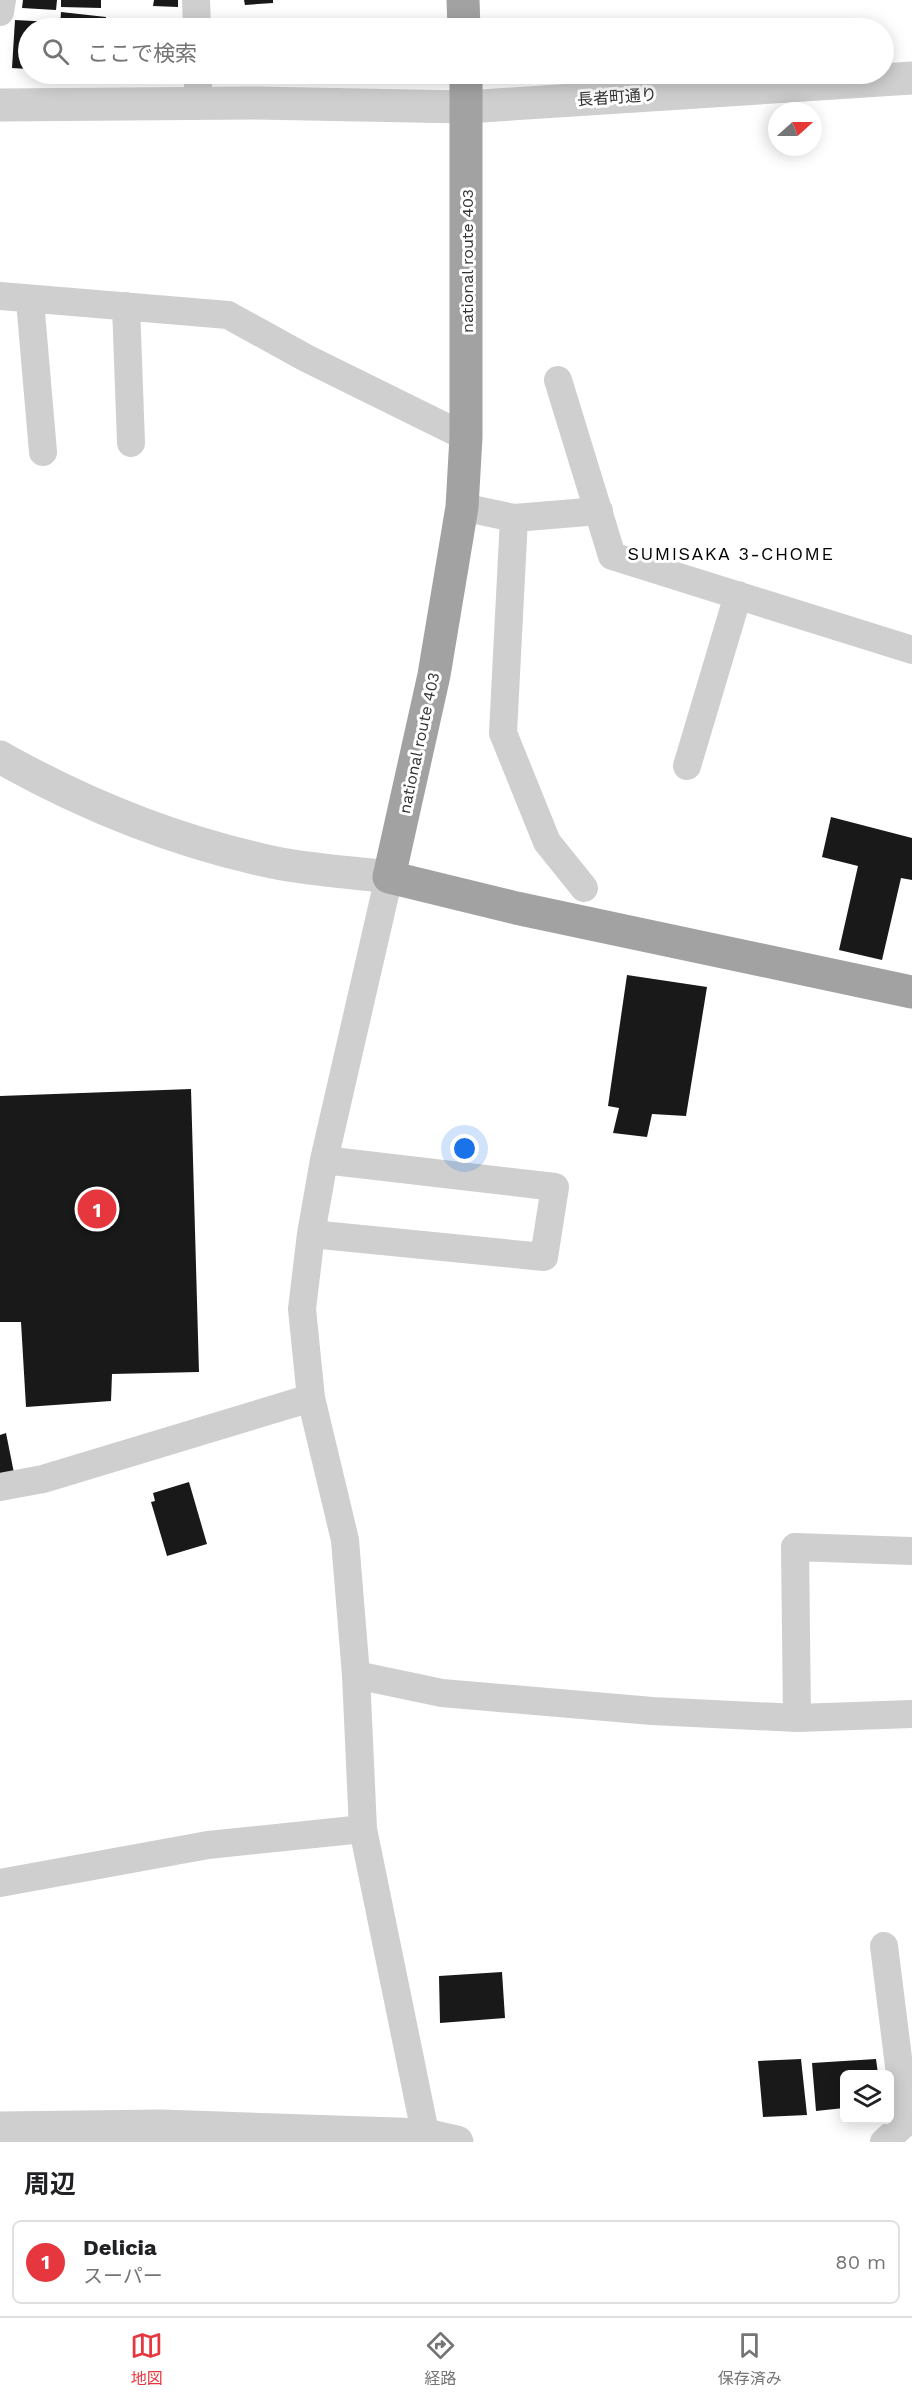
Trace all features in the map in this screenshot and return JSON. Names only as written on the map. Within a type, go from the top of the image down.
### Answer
[{"type":"highway","points":[[464,0],[464,18]]},
{"type":"highway","name":"national route 403","points":[[389,877],[434,675],[462,507],[466,437],[465,84]]},
{"type":"highway","points":[[389,877],[516,908],[912,992]]},
{"type":"street","points":[[0,12],[2,0]]},
{"type":"street","points":[[196,0],[197,18]]},
{"type":"street","name":"長者町通り","points":[[894,79],[912,78]]},
{"type":"street","name":"長者町通り","points":[[0,105],[198,88],[466,107],[820,84]]},
{"type":"street","points":[[0,296],[30,301],[228,315],[306,358],[466,437]]},
{"type":"street","points":[[30,301],[43,452]]},
{"type":"street","points":[[126,306],[131,443]]},
{"type":"street","points":[[558,380],[612,556],[912,650]]},
{"type":"street","points":[[462,507],[513,519],[598,511]]},
{"type":"street","points":[[513,519],[503,734],[547,842],[584,888]]},
{"type":"street","points":[[687,766],[738,595]]},
{"type":"street","points":[[0,758],[102,810],[170,835],[268,861],[389,877],[324,1160],[311,1234],[302,1309],[311,1398],[345,1540],[356,1675],[363,1829],[426,2138]]},
{"type":"street","points":[[311,1234],[544,1257],[555,1187],[324,1160]]},
{"type":"street","points":[[0,1487],[43,1479],[311,1398]]},
{"type":"street","points":[[797,1718],[795,1547],[912,1551]]},
{"type":"street","points":[[356,1675],[442,1693],[652,1711],[797,1718],[912,1714]]},
{"type":"street","points":[[0,1883],[208,1845],[363,1829]]},
{"type":"street","points":[[884,1946],[909,2122],[884,2142]]},
{"type":"street","points":[[0,2128],[196,2135],[426,2138],[457,2142]]},
{"type":"building","points":[[23,0],[57,0],[56,10],[22,8]]},
{"type":"building","points":[[61,0],[101,0],[101,8],[61,7]]},
{"type":"building","points":[[154,0],[178,0],[178,7],[153,6]]},
{"type":"building","points":[[244,0],[273,0],[273,3],[245,5]]},
{"type":"building","points":[[61,12],[106,17],[106,18],[61,18]]},
{"type":"building","points":[[15,20],[18,20],[18,68],[12,68]]},
{"type":"building","points":[[831,817],[912,838],[912,880],[901,878],[882,960],[839,950],[858,866],[822,857]]},
{"type":"building","points":[[627,975],[707,987],[686,1116],[652,1114],[647,1137],[613,1133],[619,1108],[608,1106]]},
{"type":"building","points":[[191,1089],[199,1372],[112,1374],[111,1401],[26,1407],[21,1322],[0,1322],[0,1096]]},
{"type":"building","points":[[6,1433],[14,1473],[0,1476],[0,1435]]},
{"type":"building","points":[[189,1482],[207,1544],[167,1556],[151,1502],[155,1501],[153,1493]]},
{"type":"building","points":[[502,1972],[505,2018],[440,2023],[439,1976]]},
{"type":"building","points":[[801,2059],[807,2115],[763,2117],[758,2061]]},
{"type":"building","points":[[876,2059],[877,2070],[840,2070],[840,2108],[816,2111],[812,2063]]},
{"type":"place","name":"Delicia","points":[[97,1209]]},
{"type":"district","name":"SUMISAKA 3-CHOME","points":[[731,553]]}]
